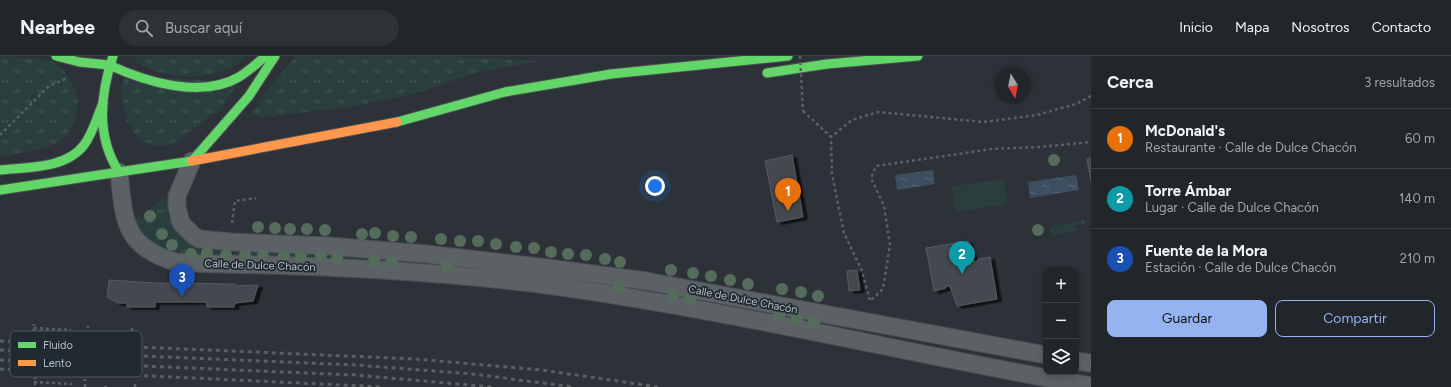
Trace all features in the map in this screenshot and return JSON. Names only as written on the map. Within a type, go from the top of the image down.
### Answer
[{"type":"main road","points":[[56,56],[79,62],[109,65],[152,82],[180,87],[201,87],[223,83],[238,77],[266,56]]},
{"type":"main road","points":[[113,56],[109,65],[103,103],[102,129],[109,154],[119,172]]},
{"type":"main road","points":[[192,161],[249,96],[275,56]]},
{"type":"main road","points":[[0,190],[161,167],[393,123],[505,92],[611,74],[788,56]]},
{"type":"main road","points":[[757,73],[827,64],[918,56]]},
{"type":"main road","points":[[564,82],[613,83]]},
{"type":"main road","points":[[0,170],[57,162],[76,153],[83,146],[103,103]]},
{"type":"street","name":"Calle de Dulce Chacón","points":[[192,161],[177,196],[177,207],[182,223],[199,239],[232,242],[329,246],[464,258],[646,281],[1043,355]]},
{"type":"street","name":"Calle de Dulce Chacón","points":[[119,172],[124,215],[139,244],[157,257],[176,262],[340,268],[461,277],[558,287],[639,299],[1091,386]]},
{"type":"street","points":[[461,277],[464,258]]},
{"type":"street","points":[[1018,373],[1021,351]]},
{"type":"street","points":[[1079,361],[1091,363]]},
{"type":"path","points":[[800,56],[803,110],[831,136],[832,174],[844,233],[862,271],[870,301],[883,289],[890,245],[884,206],[871,178],[876,166],[992,149],[1040,148],[1091,142]]},
{"type":"path","points":[[0,135],[48,87],[71,76]]},
{"type":"path","points":[[831,136],[852,120],[878,112],[984,122],[1037,115],[1076,104],[1091,96]]},
{"type":"path","points":[[232,223],[235,201],[256,198]]},
{"type":"path","points":[[33,331],[34,324]]},
{"type":"path","points":[[88,326],[88,331]]},
{"type":"path","points":[[85,379],[85,387]]},
{"type":"path","points":[[135,380],[135,387]]},
{"type":"path","points":[[35,384],[72,385]]},
{"type":"path","points":[[104,387],[109,387]]},
{"type":"green space","points":[[0,56],[46,60],[57,64],[66,73],[76,92],[77,106],[71,128],[57,143],[29,152],[0,157]]},
{"type":"green space","points":[[137,56],[245,56],[231,68],[220,72],[207,75],[181,76],[144,67],[134,60]]},
{"type":"green space","points":[[296,56],[452,56],[538,61],[475,73],[413,94],[357,106],[266,117],[251,115],[271,85]]},
{"type":"green space","points":[[124,77],[239,81],[220,110],[174,143],[158,147],[138,139],[127,121],[121,94]]},
{"type":"green space","points":[[1004,179],[1007,204],[955,212],[952,186]]},
{"type":"green space","points":[[161,199],[167,199],[172,224],[177,233],[193,244],[203,247],[227,249],[227,258],[173,255],[145,240],[133,219],[142,217]]},
{"type":"green space","points":[[1084,220],[1085,223],[1076,225],[1077,230],[1052,235],[1050,227]]},
{"type":"green space","points":[[236,250],[342,253],[411,259],[411,269],[236,258]]},
{"type":"green space","points":[[659,290],[821,321],[819,329],[655,294]]},
{"type":"water","points":[[933,170],[935,184],[897,190],[895,175]]},
{"type":"water","points":[[1076,175],[1079,190],[1030,198],[1028,182]]},
{"type":"building","points":[[792,155],[803,217],[777,222],[765,161]]},
{"type":"building","points":[[1091,158],[1091,182],[1087,159]]},
{"type":"building","points":[[968,241],[974,262],[978,261],[978,259],[990,257],[997,299],[957,306],[950,286],[934,291],[926,248]]},
{"type":"building","points":[[857,270],[860,290],[849,291],[847,271]]},
{"type":"building","points":[[109,280],[156,283],[235,284],[236,286],[258,285],[253,301],[235,303],[234,307],[207,307],[206,302],[155,302],[155,307],[127,307],[127,303],[117,303],[107,297]]},
{"type":"railway","points":[[0,341],[10,341]]},
{"type":"railway","points":[[142,347],[415,359],[542,370],[658,387]]},
{"type":"railway","points":[[0,350],[10,350]]},
{"type":"railway","points":[[142,356],[356,365],[473,374],[574,387]]},
{"type":"railway","points":[[0,360],[10,360]]},
{"type":"railway","points":[[142,366],[355,375],[492,387]]},
{"type":"railway","points":[[0,369],[10,369]]},
{"type":"railway","points":[[142,376],[384,387]]},
{"type":"traffic: fast","points":[[56,56],[79,62],[109,65]]},
{"type":"traffic: fast","points":[[113,56],[105,86],[102,116],[107,145],[119,172],[192,161],[249,96],[275,56]]},
{"type":"traffic: fast","points":[[109,65],[156,82],[174,86],[208,87],[239,77],[250,70],[266,56]]},
{"type":"traffic: fast","points":[[397,122],[505,92],[611,74],[788,56]]},
{"type":"traffic: fast","points":[[767,73],[827,64],[918,56]]},
{"type":"traffic: fast","points":[[0,170],[34,167],[57,163],[67,159],[84,145],[95,125],[103,103]]},
{"type":"traffic: fast","points":[[0,190],[119,172]]},
{"type":"traffic: slow","points":[[192,161],[397,122]]},
{"type":"place","name":"McDonald's","points":[[788,211]]},
{"type":"place","name":"Torre Ámbar","points":[[962,274]]},
{"type":"place","name":"Fuente de la Mora","points":[[182,297]]}]
